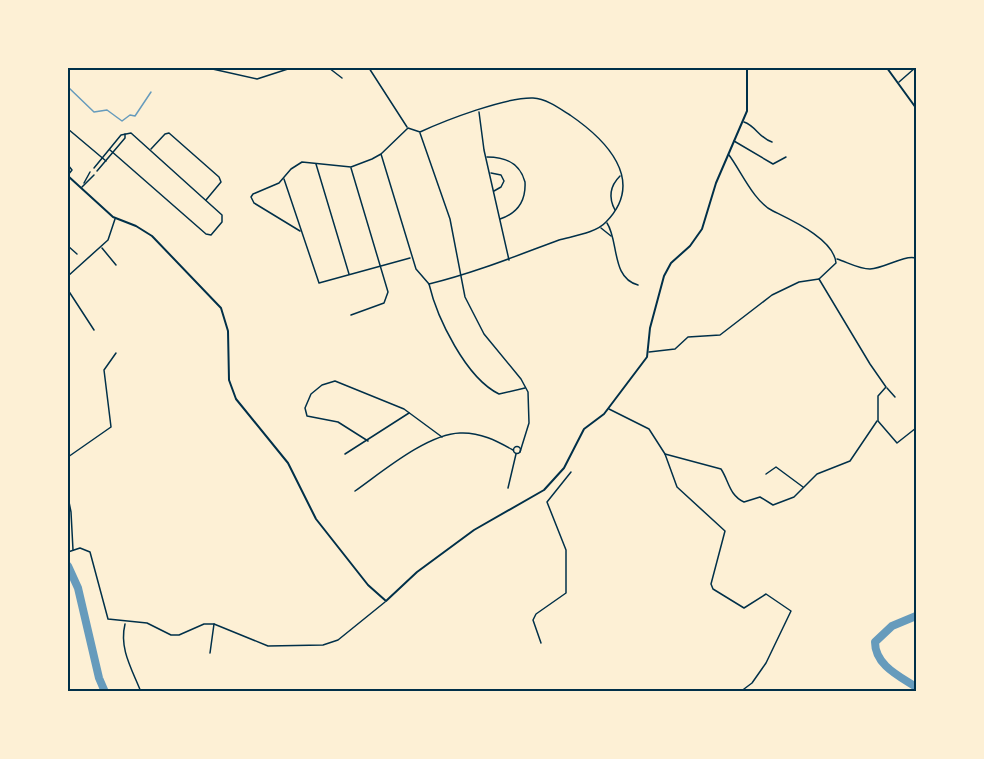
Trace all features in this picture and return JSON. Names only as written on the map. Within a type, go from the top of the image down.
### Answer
[{"type":"main road","points":[[68,176],[116,218],[136,225],[152,237],[221,308],[228,331],[229,380],[236,399],[288,463],[307,507],[368,585],[386,601],[417,572],[474,530],[544,490],[564,468],[584,429],[609,408],[649,352],[650,328],[664,276],[671,263],[690,246],[702,229],[716,183],[743,122],[748,107],[747,68]]},
{"type":"main road","points":[[887,68],[916,108]]},
{"type":"street","points":[[208,68],[257,79],[291,68]]},
{"type":"street","points":[[329,68],[342,78]]},
{"type":"street","points":[[375,68],[370,69],[408,128],[420,132],[479,111],[532,98],[552,104],[591,129],[615,157],[621,176],[621,190],[615,210],[600,227],[509,260],[429,284]]},
{"type":"street","points":[[899,82],[915,68]]},
{"type":"street","points":[[479,111],[485,157],[509,260]]},
{"type":"street","points":[[743,122],[753,126],[763,138],[772,142]]},
{"type":"street","points":[[300,231],[252,200],[253,194],[284,179],[296,165],[302,162],[351,167],[381,154],[408,128]]},
{"type":"street","points":[[68,129],[106,160]]},
{"type":"street","points":[[420,132],[450,219],[465,297],[477,323],[526,388],[529,423],[520,452],[516,454]]},
{"type":"street","points":[[94,168],[110,150],[125,134],[131,133],[224,217],[215,231],[208,235],[110,150]]},
{"type":"street","points":[[98,171],[125,138],[125,134]]},
{"type":"street","points":[[150,149],[165,134],[172,134],[221,180],[206,200]]},
{"type":"street","points":[[734,141],[773,164],[786,157]]},
{"type":"street","points":[[381,154],[411,258],[417,273],[429,284],[451,340],[485,383],[499,394],[526,388]]},
{"type":"street","points":[[729,155],[768,208],[785,215],[821,240],[836,259],[868,269],[888,266],[909,257],[916,258]]},
{"type":"street","points":[[485,157],[510,160],[520,170],[525,182],[520,206],[511,215],[499,220]]},
{"type":"street","points":[[315,162],[350,274]]},
{"type":"street","points":[[68,165],[72,170],[68,176]]},
{"type":"street","points":[[351,167],[381,266],[388,298],[384,303],[351,315]]},
{"type":"street","points":[[81,188],[90,172]]},
{"type":"street","points":[[490,173],[501,176],[504,181],[501,187],[493,191]]},
{"type":"street","points":[[84,184],[94,175]]},
{"type":"street","points":[[615,210],[610,200],[611,190],[621,176]]},
{"type":"street","points":[[284,179],[319,282],[411,258]]},
{"type":"street","points":[[68,276],[101,247],[113,232],[116,218]]},
{"type":"street","points":[[606,222],[622,272],[629,282],[638,285]]},
{"type":"street","points":[[600,227],[611,236]]},
{"type":"street","points":[[68,246],[76,254]]},
{"type":"street","points":[[101,247],[116,265]]},
{"type":"street","points":[[649,352],[675,349],[688,337],[720,335],[772,295],[800,282],[819,279],[836,263],[836,259]]},
{"type":"street","points":[[819,279],[870,364],[895,397]]},
{"type":"street","points":[[68,290],[93,330]]},
{"type":"street","points":[[68,457],[111,427],[104,373],[116,353]]},
{"type":"street","points":[[368,441],[338,422],[307,416],[305,408],[311,394],[322,385],[335,381],[410,412],[442,437]]},
{"type":"street","points":[[665,454],[721,469],[730,490],[742,502],[760,497],[773,505],[794,497],[818,474],[852,460],[878,421],[878,396],[886,387]]},
{"type":"street","points":[[609,408],[649,429],[665,454],[677,487],[725,531],[711,584],[713,589],[744,609],[766,594],[791,611],[766,663],[752,683],[741,692]]},
{"type":"street","points":[[345,454],[410,412]]},
{"type":"street","points":[[878,421],[897,443],[916,428]]},
{"type":"street","points":[[355,491],[423,446],[458,432],[475,434],[513,450],[516,454]]},
{"type":"street","points":[[513,450],[517,446],[520,452]]},
{"type":"street","points":[[508,488],[516,454]]},
{"type":"street","points":[[766,474],[776,467],[804,488]]},
{"type":"street","points":[[541,643],[533,620],[536,614],[563,598],[566,593],[566,550],[547,502],[571,472]]},
{"type":"street","points":[[68,497],[73,551]]},
{"type":"street","points":[[68,552],[80,548],[88,549],[106,616],[111,621],[147,623],[171,635],[204,624],[214,624],[268,646],[323,645],[338,640],[386,601]]},
{"type":"street","points":[[126,622],[125,651],[130,670],[141,692]]},
{"type":"street","points":[[210,653],[214,624]]},
{"type":"waterway","points":[[68,87],[94,112],[107,110],[122,121],[130,115],[135,116],[151,92]]},
{"type":"waterway","points":[[68,566],[78,588],[99,678],[105,692]]},
{"type":"waterway","points":[[916,616],[892,626],[875,642],[876,650],[883,663],[916,687]]}]
